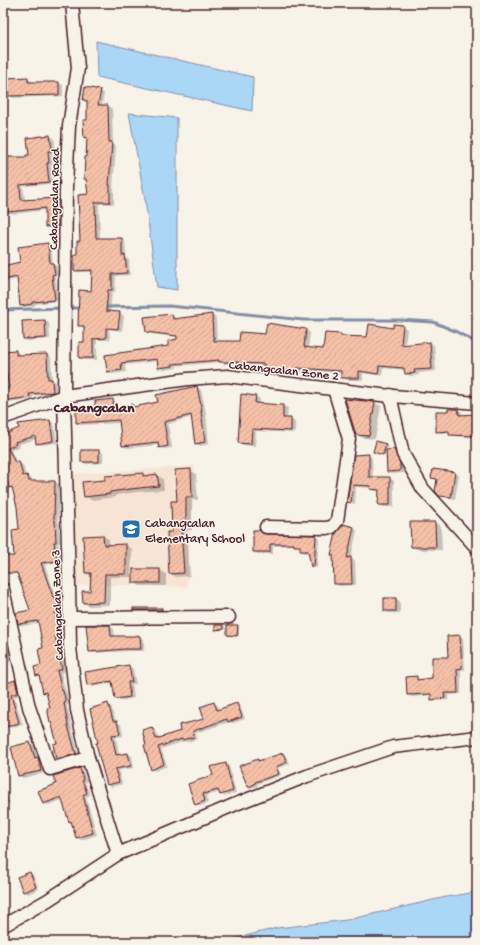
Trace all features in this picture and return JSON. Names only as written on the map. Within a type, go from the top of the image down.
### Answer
[{"type":"street","name":"Cabangcalan Road","points":[[64,396],[69,126],[78,68],[72,3]]},
{"type":"street","name":"Cabangcalan Zone 2","points":[[3,418],[64,396],[188,379],[227,376],[334,389],[477,403]]},
{"type":"street","points":[[266,527],[326,528],[332,527],[337,521],[349,439],[334,389]]},
{"type":"street","points":[[390,395],[403,454],[423,489],[477,548]]},
{"type":"street","name":"Cabangcalan Zone 3","points":[[64,396],[70,647],[77,710],[88,758],[118,854]]},
{"type":"street","points":[[3,589],[29,707],[50,769],[88,758]]},
{"type":"street","points":[[69,618],[229,617]]},
{"type":"street","points":[[3,926],[48,900],[118,854],[243,801],[308,776],[393,747],[477,737]]},
{"type":"shaded area","name":"Cabangcalan Elementary School","points":[[195,466],[187,587],[72,585],[71,474]]},
{"type":"water","points":[[96,41],[253,77],[252,111],[97,77]]},
{"type":"water","points":[[129,113],[177,118],[177,290],[157,287],[145,199]]},
{"type":"water","points":[[477,892],[477,942],[221,942],[277,928],[347,920],[446,897]]},
{"type":"building","points":[[28,77],[28,82],[59,82],[59,95],[8,96],[7,78]]},
{"type":"building","points":[[85,87],[101,90],[98,105],[108,105],[109,142],[112,142],[109,185],[110,202],[95,202],[96,238],[122,238],[122,256],[125,255],[127,273],[112,274],[112,290],[108,290],[106,311],[120,312],[118,329],[106,328],[106,338],[93,339],[93,358],[79,358],[79,342],[84,342],[84,326],[78,326],[79,290],[91,291],[92,270],[74,271],[74,256],[77,255],[77,241],[80,241],[78,195],[88,194],[86,179],[84,179],[87,137],[84,138],[83,120],[87,120],[87,101],[83,100]]},
{"type":"building","points":[[50,135],[52,151],[48,151],[49,163],[47,163],[49,182],[20,185],[21,200],[58,198],[58,226],[45,227],[45,208],[8,212],[6,186],[5,187],[3,173],[8,173],[8,157],[26,157],[26,155],[29,155],[27,138]]},
{"type":"building","points":[[48,243],[50,263],[53,263],[55,274],[52,275],[55,300],[32,302],[32,304],[20,306],[17,277],[3,280],[3,266],[20,262],[18,247]]},
{"type":"building","points":[[172,314],[173,319],[212,314],[214,341],[239,341],[240,332],[265,334],[267,323],[306,329],[304,347],[323,349],[325,333],[341,334],[341,336],[367,337],[369,324],[393,328],[393,324],[403,325],[401,345],[430,342],[432,369],[414,370],[415,373],[405,374],[404,368],[379,366],[378,374],[359,371],[359,378],[341,378],[341,371],[297,368],[296,372],[281,369],[281,372],[264,369],[264,364],[219,362],[219,360],[172,364],[173,366],[158,368],[157,359],[121,363],[122,370],[107,372],[105,355],[168,346],[168,341],[177,339],[177,336],[146,332],[144,317]]},
{"type":"building","points":[[45,320],[46,338],[23,339],[22,321]]},
{"type":"building","points":[[16,350],[16,355],[47,354],[48,379],[52,379],[53,392],[29,394],[30,397],[3,401],[3,389],[9,388],[3,351]]},
{"type":"building","points":[[197,386],[202,411],[205,442],[195,444],[191,415],[164,422],[168,446],[159,448],[158,442],[122,446],[119,420],[76,423],[76,408],[95,407],[95,401],[113,399],[114,410],[132,404],[133,407],[158,402],[156,395]]},
{"type":"building","points":[[241,394],[256,396],[255,403],[283,405],[283,418],[291,418],[291,431],[252,429],[251,444],[238,443]]},
{"type":"building","points":[[345,399],[375,402],[369,436],[356,435]]},
{"type":"building","points":[[448,409],[458,409],[459,415],[477,414],[477,436],[449,435],[449,431],[436,432],[436,411],[448,411]]},
{"type":"building","points":[[50,420],[53,441],[36,444],[35,436],[15,442],[16,444],[8,448],[15,463],[19,461],[23,476],[27,475],[29,481],[55,481],[54,520],[56,542],[54,542],[57,561],[41,563],[60,612],[55,613],[60,635],[55,636],[62,669],[57,671],[66,702],[64,703],[68,726],[76,754],[56,759],[53,744],[57,743],[47,708],[50,708],[46,692],[43,693],[39,675],[36,676],[34,667],[41,665],[38,649],[43,648],[38,621],[18,624],[16,613],[30,610],[17,573],[4,573],[4,556],[14,556],[12,530],[19,529],[17,507],[12,487],[9,488],[3,468],[3,435],[19,428],[18,424]]},
{"type":"building","points":[[376,441],[386,444],[383,455],[373,452]]},
{"type":"building","points":[[394,449],[400,463],[400,471],[387,472],[386,450]]},
{"type":"building","points":[[81,450],[99,450],[99,462],[81,462]]},
{"type":"building","points":[[369,454],[369,477],[390,477],[390,505],[378,505],[379,490],[370,489],[371,486],[353,485],[351,503],[347,502],[354,455]]},
{"type":"building","points":[[191,469],[192,497],[186,497],[186,527],[181,527],[184,573],[169,574],[167,532],[172,532],[171,501],[177,501],[175,470]]},
{"type":"building","points":[[433,469],[455,472],[451,497],[439,496],[435,491],[437,479],[431,478]]},
{"type":"building","points":[[143,473],[143,476],[157,474],[159,486],[130,489],[110,492],[110,494],[84,497],[82,482],[105,480],[105,476]]},
{"type":"building","points":[[410,522],[435,522],[436,547],[411,547]]},
{"type":"building","points":[[343,524],[354,527],[347,558],[351,557],[352,584],[334,584],[333,555],[331,555],[336,533]]},
{"type":"building","points":[[253,530],[259,530],[266,534],[316,535],[314,567],[311,567],[308,551],[300,551],[300,546],[294,546],[294,544],[270,544],[270,552],[253,552]]},
{"type":"building","points":[[103,535],[104,545],[126,544],[126,574],[105,574],[104,602],[83,603],[82,591],[90,591],[91,573],[85,573],[83,536]]},
{"type":"building","points":[[133,569],[160,569],[160,583],[133,583]]},
{"type":"building","points":[[384,598],[396,598],[396,611],[384,611]]},
{"type":"building","points":[[133,608],[162,608],[162,610],[133,610]]},
{"type":"building","points":[[86,625],[110,625],[111,636],[140,636],[141,649],[89,652]]},
{"type":"building","points":[[215,625],[223,625],[224,629],[215,630]]},
{"type":"building","points":[[227,625],[238,625],[237,636],[227,635]]},
{"type":"building","points":[[460,635],[462,668],[457,669],[458,693],[444,693],[445,698],[431,700],[431,694],[407,695],[406,677],[417,676],[417,680],[432,678],[432,657],[448,657],[447,636]]},
{"type":"building","points":[[129,665],[132,682],[128,682],[130,697],[115,699],[112,681],[87,685],[85,672]]},
{"type":"building","points":[[5,675],[7,683],[15,680],[18,693],[11,695],[19,723],[6,727],[3,717],[3,676]]},
{"type":"building","points":[[214,702],[217,710],[237,703],[242,717],[228,722],[227,719],[193,731],[194,737],[182,739],[158,747],[164,764],[151,770],[144,745],[146,745],[142,730],[152,727],[156,739],[180,731],[179,725],[204,719],[200,707]]},
{"type":"building","points":[[108,703],[113,721],[117,721],[120,734],[112,735],[116,755],[128,753],[131,766],[115,769],[119,782],[107,785],[96,743],[98,743],[90,709]]},
{"type":"building","points":[[30,742],[35,758],[38,757],[41,771],[18,776],[11,747]]},
{"type":"building","points":[[283,753],[287,762],[276,767],[279,774],[255,782],[255,784],[248,787],[239,766],[258,759],[258,761]]},
{"type":"building","points":[[226,763],[233,791],[220,795],[218,790],[203,794],[205,801],[195,805],[188,784],[213,775],[210,767]]},
{"type":"building","points":[[80,768],[82,780],[87,793],[83,795],[93,833],[76,838],[61,797],[43,804],[38,791],[56,784],[53,776]]},
{"type":"building","points":[[30,872],[36,887],[23,892],[17,877]]},
{"type":"waterway","points":[[103,307],[169,306],[303,320],[399,320],[433,322],[455,331],[477,343]]},
{"type":"waterway","points":[[3,310],[62,308]]},
{"type":"waterway","points":[[71,308],[81,308]]},
{"type":"place","name":"Cabangcalan Elementary School","points":[[131,529]]},
{"type":"district","name":"Cabangcalan","points":[[94,407]]}]
